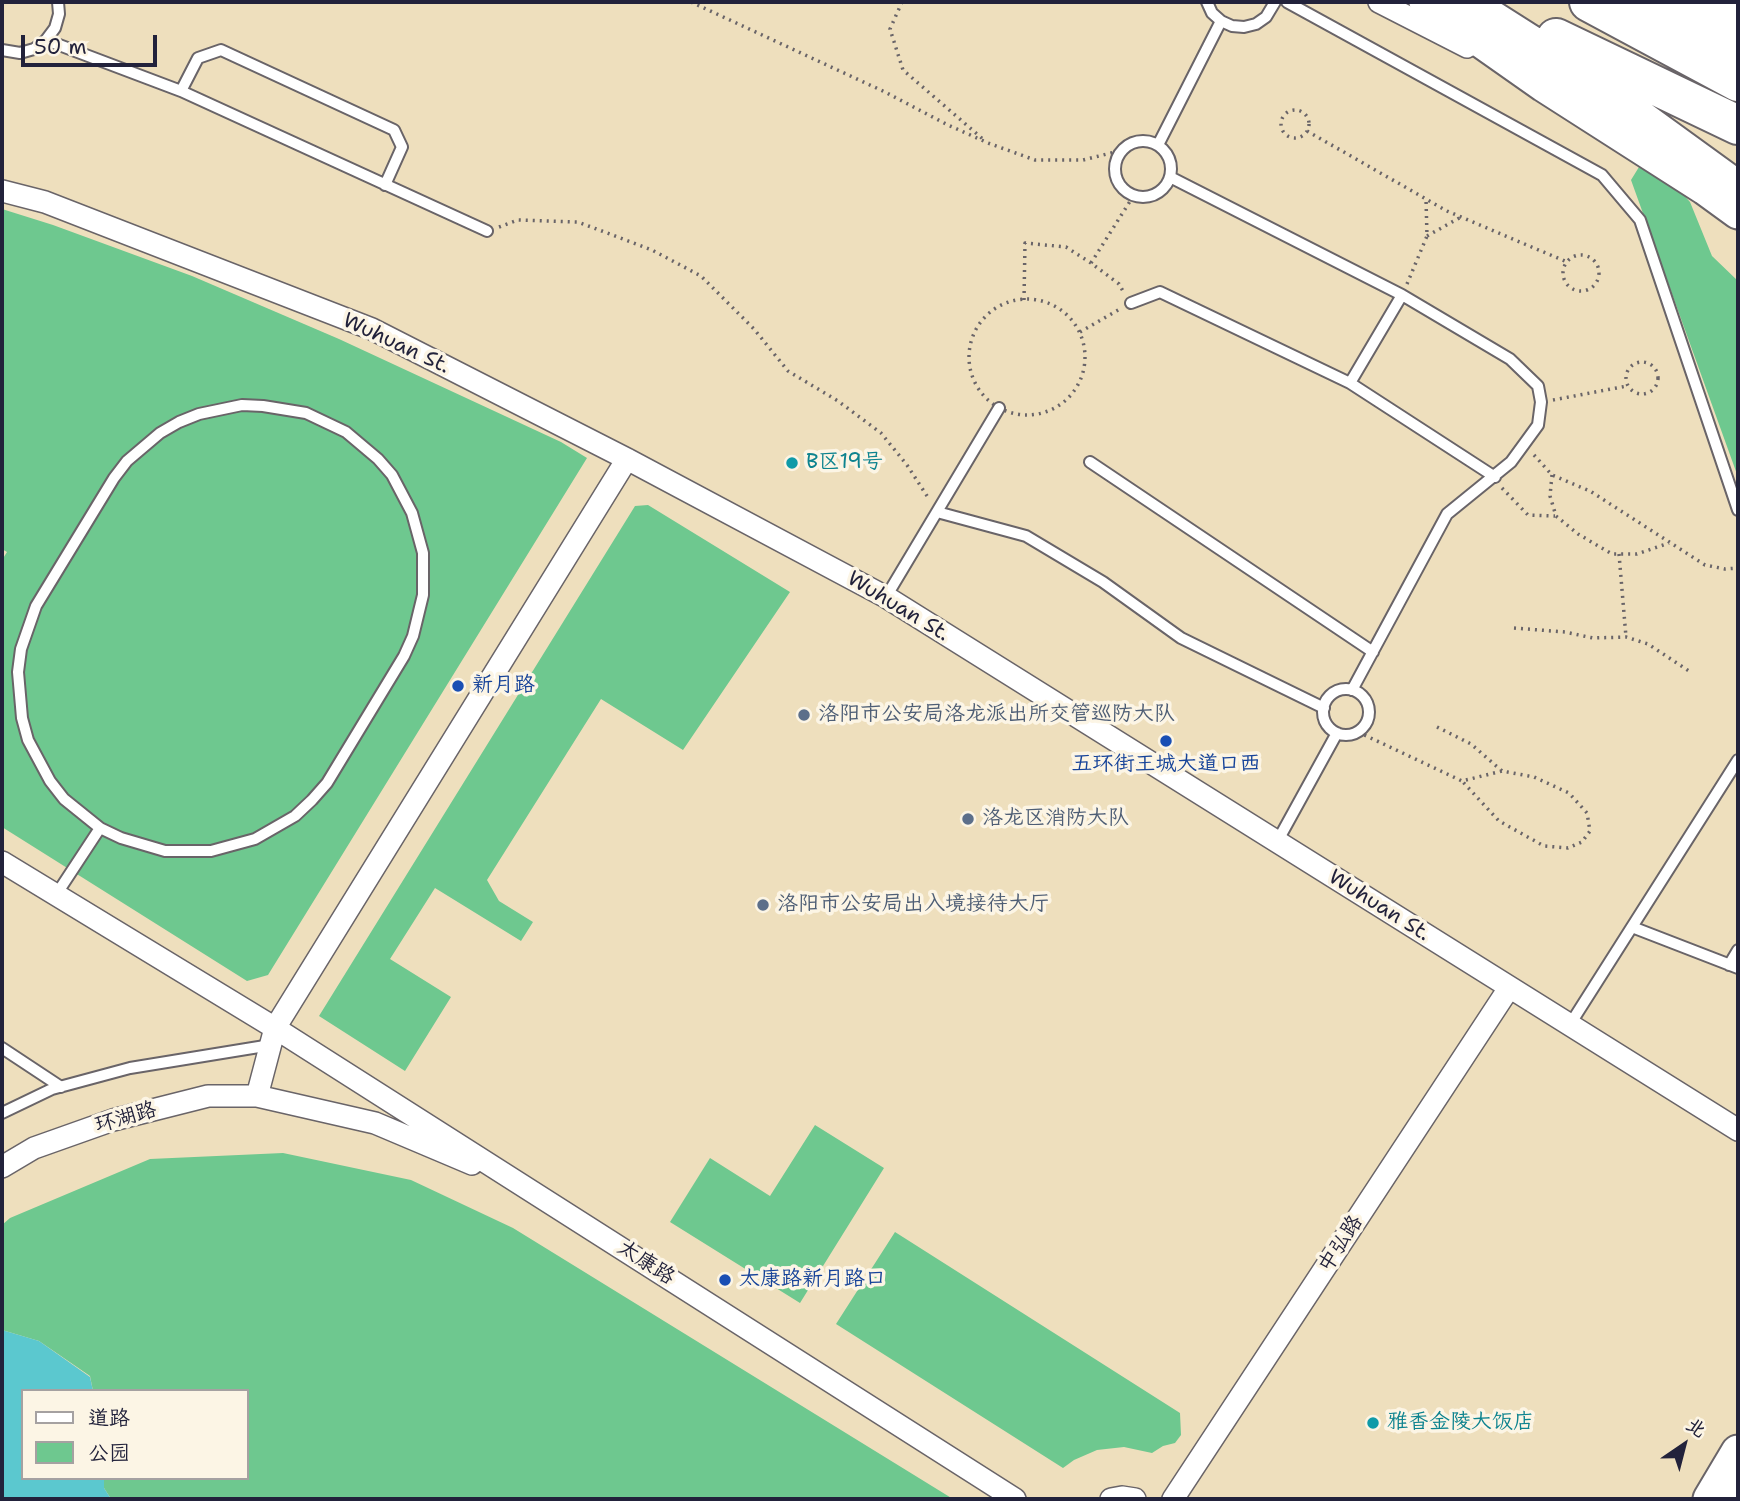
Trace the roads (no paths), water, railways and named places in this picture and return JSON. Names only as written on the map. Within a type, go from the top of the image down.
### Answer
[{"type":"highway","points":[[1463,2],[1578,75],[1738,191]]},
{"type":"highway","points":[[1482,2],[1738,125]]},
{"type":"highway","points":[[1589,2],[1738,82]]},
{"type":"highway","points":[[1693,2],[1738,18]]},
{"type":"highway","points":[[1732,1499],[1738,1490]]},
{"type":"main road","points":[[1426,2],[1544,85],[1738,212]]},
{"type":"main road","points":[[1639,2],[1738,45]]},
{"type":"main road","points":[[1710,1499],[1738,1452]]},
{"type":"street","points":[[1379,2],[1544,85]]},
{"type":"street","name":"Wuhuan St.","points":[[2,191],[45,202],[372,329],[627,459],[886,597],[1738,1130]]},
{"type":"street","points":[[257,1096],[273,1037],[627,459]]},
{"type":"street","name":"太康路","points":[[2,862],[273,1037],[606,1237],[1015,1499]]},
{"type":"street","name":"中弘路","points":[[1173,1499],[1509,988]]},
{"type":"street","name":"环湖路","points":[[2,1167],[34,1148],[113,1120],[208,1096],[257,1096],[375,1123],[488,1171],[606,1237]]},
{"type":"street","points":[[1111,1499],[1135,1499]]},
{"type":"lane","points":[[3,55],[27,51],[46,40],[55,28],[59,14],[58,2]]},
{"type":"lane","points":[[1206,2],[1212,13],[1221,21],[1244,27],[1256,24],[1266,17],[1275,2]]},
{"type":"lane","points":[[1287,2],[1602,176],[1640,220],[1738,510]]},
{"type":"lane","points":[[1158,145],[1221,21]]},
{"type":"lane","points":[[46,40],[181,91],[487,231]]},
{"type":"lane","points":[[181,91],[198,58],[221,50],[394,130],[402,147],[385,185]]},
{"type":"lane","points":[[1139,141],[1158,145],[1170,159],[1170,177],[1160,191],[1152,195],[1134,195],[1120,184],[1115,166],[1123,150],[1139,141]]},
{"type":"lane","points":[[1170,177],[1402,295],[1510,359],[1538,386],[1541,402],[1538,425],[1525,446],[1495,477],[1447,514],[1352,690]]},
{"type":"lane","points":[[1131,303],[1160,292],[1350,383],[1495,477]]},
{"type":"lane","points":[[1350,383],[1402,295]]},
{"type":"lane","points":[[242,405],[285,408],[346,432],[378,459],[407,503],[419,533],[423,554],[423,596],[413,636],[404,656],[327,783],[312,800],[285,822],[255,839],[233,847],[188,853],[165,851],[131,842],[100,828],[64,799],[38,761],[22,718],[18,672],[21,649],[36,606],[114,478],[127,461],[160,433],[189,418],[220,409],[242,405]]},
{"type":"lane","points":[[886,597],[999,408]]},
{"type":"lane","points":[[1090,462],[1373,652]]},
{"type":"lane","points":[[937,512],[1026,536],[1104,582],[1181,638],[1324,708]]},
{"type":"lane","points":[[1352,690],[1365,699],[1369,713],[1359,732],[1352,735],[1337,733],[1326,723],[1324,708],[1331,695],[1338,691],[1352,690]]},
{"type":"lane","points":[[1277,842],[1337,733]]},
{"type":"lane","points":[[1569,1026],[1738,760]]},
{"type":"lane","points":[[56,895],[100,828]]},
{"type":"lane","points":[[1632,927],[1733,967],[1738,950]]},
{"type":"lane","points":[[2,1112],[61,1087],[130,1068],[273,1037]]},
{"type":"lane","points":[[2,1048],[61,1087]]},
{"type":"water","points":[[2,1330],[39,1341],[90,1377],[93,1389],[21,1389],[21,1480],[104,1480],[104,1488],[111,1499],[2,1499]]},
{"type":"place","name":"B区19号","points":[[792,463]]},
{"type":"place","name":"新月路","points":[[458,686]]},
{"type":"place","name":"洛阳市公安局洛龙派出所交管巡防大队","points":[[804,715]]},
{"type":"place","name":"五环街王城大道口西","points":[[1166,741]]},
{"type":"place","name":"洛龙区消防大队","points":[[968,819]]},
{"type":"place","name":"洛阳市公安局出入境接待大厅","points":[[763,905]]},
{"type":"place","name":"太康路新月路口","points":[[725,1280]]},
{"type":"place","name":"雅香金陵大饭店","points":[[1373,1423]]}]
